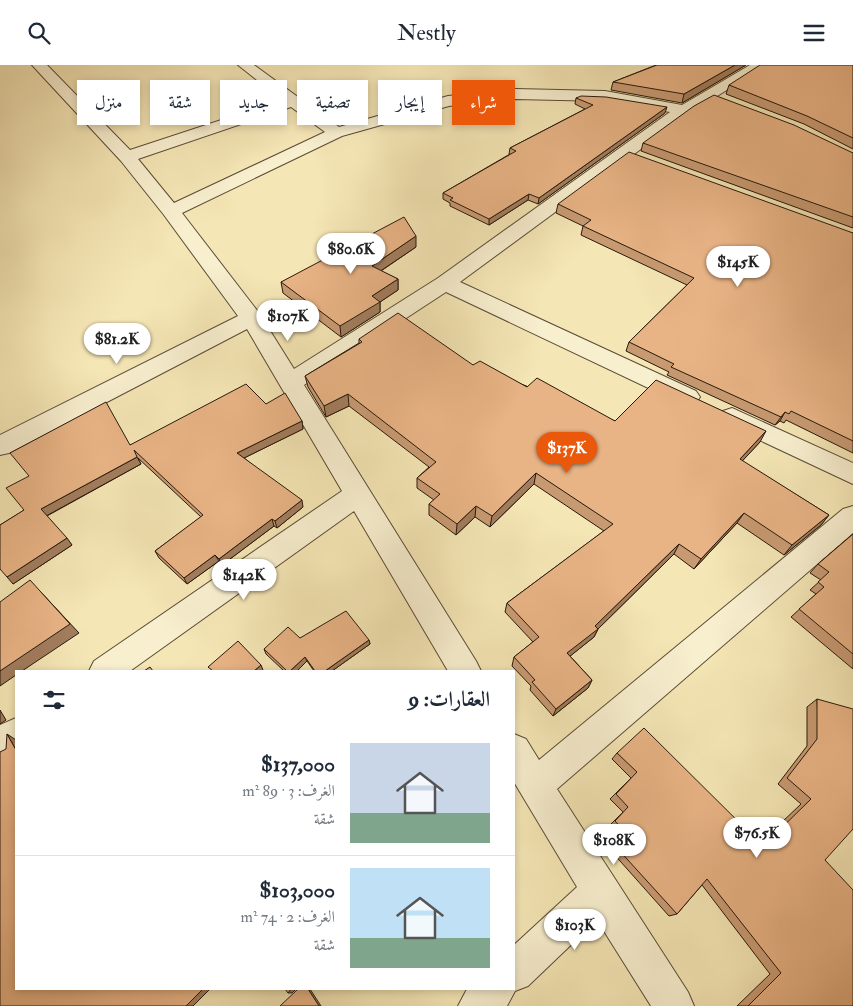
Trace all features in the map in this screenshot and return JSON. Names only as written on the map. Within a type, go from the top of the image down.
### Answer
[{"type":"street","points":[[245,65],[336,133]]},
{"type":"street","points":[[291,382],[445,283],[684,110],[718,98],[760,65]]},
{"type":"street","points":[[47,67],[127,157],[171,211],[251,318],[464,670]]},
{"type":"street","points":[[171,211],[336,133],[448,101],[515,94],[588,94],[684,110]]},
{"type":"street","points":[[127,157],[293,101]]},
{"type":"street","points":[[625,153],[644,161]]},
{"type":"street","points":[[445,283],[853,474]]},
{"type":"street","points":[[0,446],[251,318]]},
{"type":"street","points":[[106,670],[358,494]]},
{"type":"street","points":[[535,786],[853,517]]},
{"type":"street","points":[[0,745],[15,734]]},
{"type":"street","points":[[515,753],[600,891],[674,1006]]},
{"type":"street","points":[[515,971],[600,891]]},
{"type":"street","points":[[478,1006],[495,990]]},
{"type":"building","points":[[657,65],[735,65],[684,94],[613,82]]},
{"type":"building","points":[[760,65],[853,65],[853,138],[807,116],[729,85]]},
{"type":"building","points":[[714,95],[794,125],[853,153],[853,217],[643,143],[694,106]]},
{"type":"building","points":[[581,96],[606,97],[667,107],[539,198],[529,194],[489,219],[450,200],[453,198],[443,193],[516,151],[510,148],[593,105],[576,98]]},
{"type":"building","points":[[629,152],[853,233],[853,441],[791,411],[789,414],[785,412],[781,417],[671,367],[674,364],[629,342],[694,278],[583,226],[591,220],[558,204]]},
{"type":"building","points":[[404,217],[416,236],[372,266],[398,279],[372,296],[380,302],[340,326],[281,282]]},
{"type":"building","points":[[398,313],[473,365],[480,361],[527,387],[537,378],[615,421],[656,380],[766,431],[740,459],[829,515],[792,545],[744,513],[701,559],[679,544],[595,626],[598,629],[567,653],[592,680],[556,709],[532,682],[535,680],[514,657],[539,637],[507,603],[613,524],[536,473],[492,516],[476,506],[457,524],[429,504],[440,494],[417,478],[436,462],[348,394],[324,406],[305,376],[362,342],[359,339]]},
{"type":"building","points":[[246,384],[266,404],[285,393],[302,421],[237,453],[302,500],[275,521],[272,519],[219,559],[215,555],[184,578],[155,551],[203,515],[134,450],[137,457],[41,509],[67,538],[7,577],[0,569],[0,525],[24,510],[6,488],[29,476],[10,453],[106,402],[130,445]]},
{"type":"building","points":[[853,534],[853,654],[799,609],[824,587],[818,582],[829,572],[818,564]]},
{"type":"building","points":[[30,580],[70,624],[0,671],[0,602]]},
{"type":"building","points":[[346,611],[369,640],[326,670],[314,670],[305,657],[291,670],[286,670],[264,649],[288,627],[300,638]]},
{"type":"building","points":[[238,641],[261,665],[255,670],[212,670],[208,667]]},
{"type":"building","points":[[817,699],[853,709],[853,829],[825,860],[853,890],[853,1006],[748,1006],[781,973],[707,879],[677,914],[617,848],[629,836],[615,821],[628,807],[616,794],[637,772],[617,753],[644,728],[763,846],[811,799],[787,778],[817,739]]},
{"type":"building","points":[[7,734],[15,748],[15,990],[202,990],[186,1006],[0,1006],[0,752],[6,749]]},
{"type":"building","points":[[297,990],[309,990],[319,1006],[280,1006]]}]
